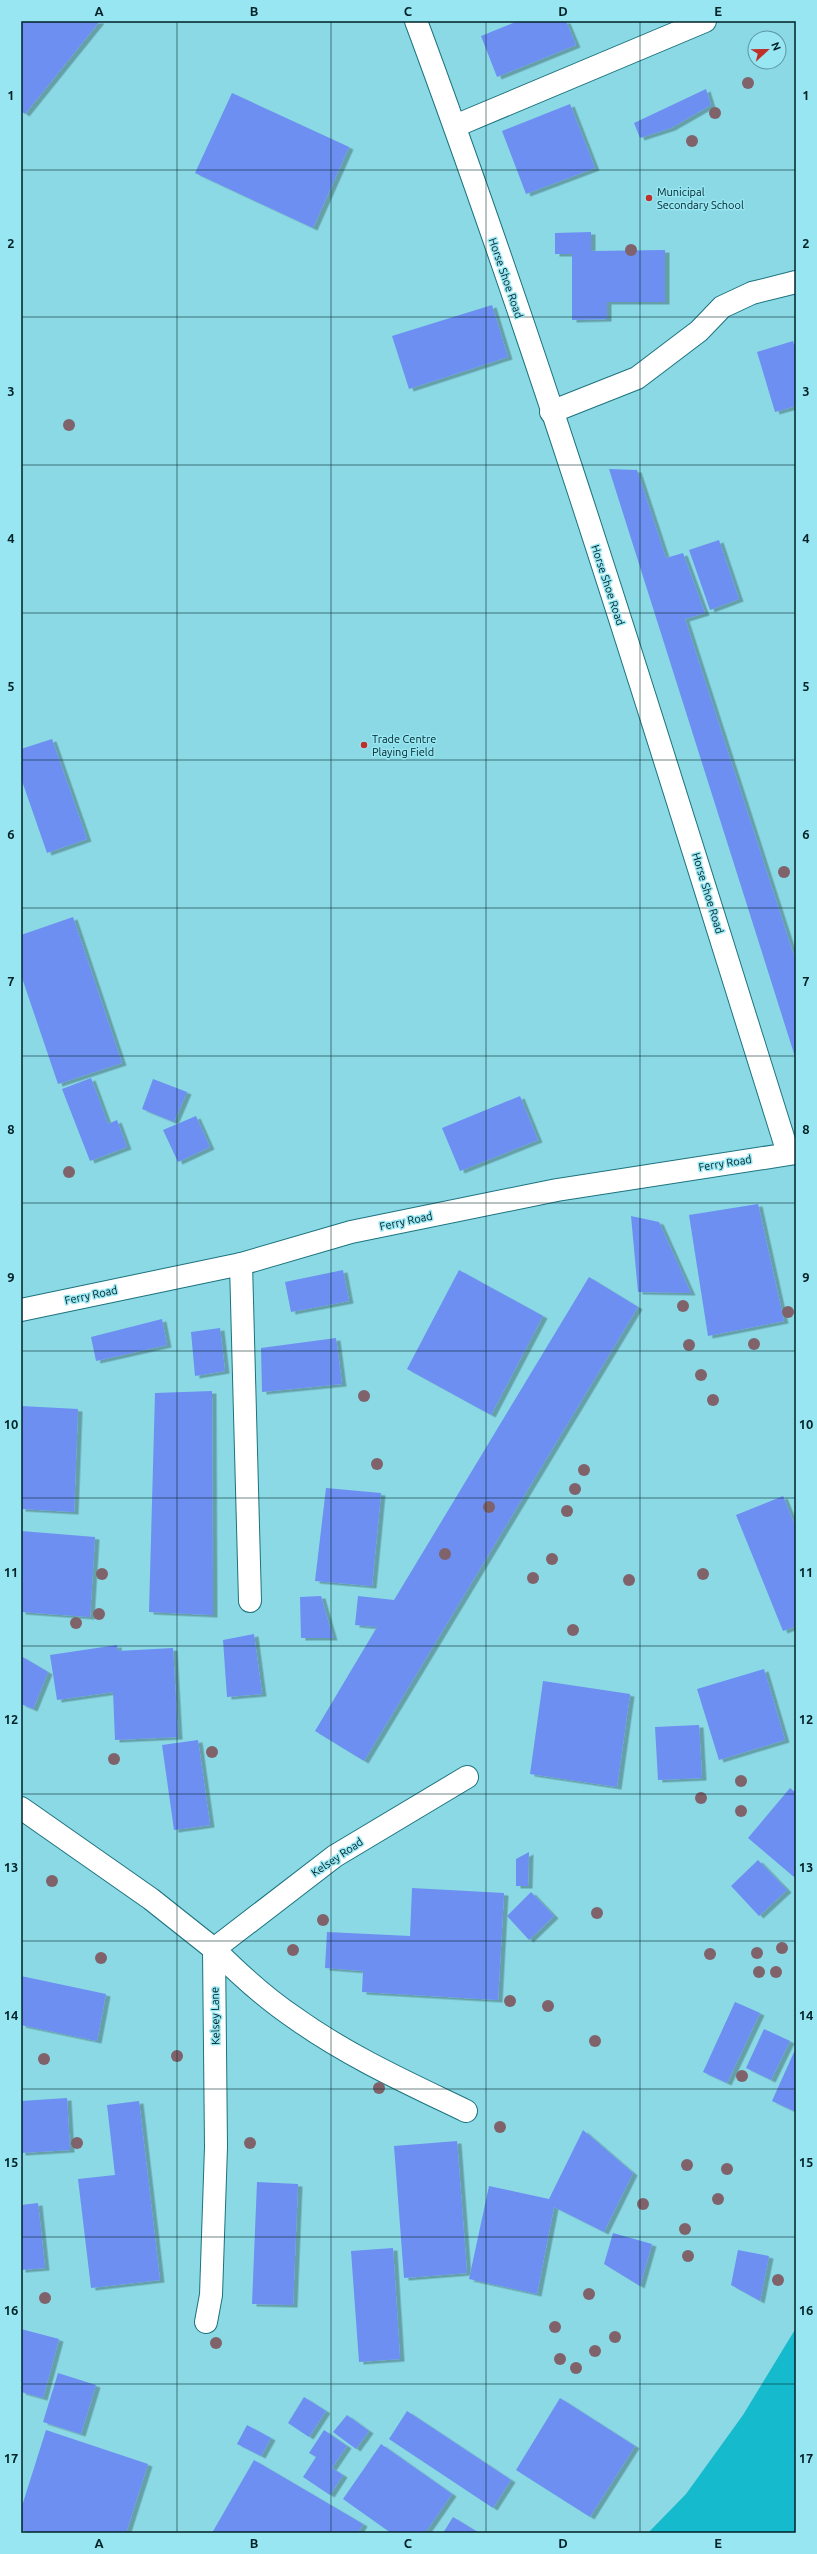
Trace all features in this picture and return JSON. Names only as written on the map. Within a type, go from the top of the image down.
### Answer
[{"type":"street","name":"Horse Shoe Road","points":[[416,21],[455,126],[551,412],[699,862],[792,1153]]},
{"type":"street","points":[[455,126],[705,21]]},
{"type":"street","points":[[551,412],[637,378],[699,331],[722,307],[752,293],[796,282]]},
{"type":"street","name":"Ferry Road","points":[[21,1310],[241,1264],[351,1232],[549,1192],[792,1153]]},
{"type":"street","points":[[241,1264],[250,1601]]},
{"type":"street","name":"Kelsey Road","points":[[214,1949],[334,1856],[468,1777]]},
{"type":"street","points":[[21,1808],[151,1899],[214,1949],[245,1979],[295,2019],[374,2066],[466,2111]]},
{"type":"street","name":"Kelsey Lane","points":[[206,2322],[211,2295],[211,2225],[216,2147],[214,1949]]},
{"type":"water","points":[[796,2328],[796,2533],[648,2533],[686,2494],[743,2415]]},
{"type":"building","points":[[21,21],[100,21],[25,114],[21,111]]},
{"type":"building","points":[[518,21],[566,21],[576,45],[497,77],[481,36]]},
{"type":"building","points":[[706,89],[711,105],[671,128],[640,138],[634,123]]},
{"type":"building","points":[[232,93],[349,147],[313,228],[195,173]]},
{"type":"building","points":[[570,104],[595,168],[526,194],[502,131]]},
{"type":"building","points":[[591,232],[591,251],[665,250],[665,302],[607,302],[607,319],[572,320],[572,254],[555,254],[555,233]]},
{"type":"building","points":[[492,305],[508,357],[409,389],[392,336]]},
{"type":"building","points":[[793,341],[796,351],[796,406],[775,412],[757,352]]},
{"type":"building","points":[[609,469],[637,470],[666,558],[683,553],[705,613],[685,619],[796,962],[796,1060]]},
{"type":"building","points":[[719,540],[739,599],[710,610],[689,550]]},
{"type":"building","points":[[52,739],[87,839],[47,853],[21,778],[21,749]]},
{"type":"building","points":[[73,917],[122,1063],[58,1084],[21,975],[21,935]]},
{"type":"building","points":[[91,1078],[108,1124],[117,1120],[127,1147],[90,1161],[62,1089]]},
{"type":"building","points":[[153,1079],[187,1092],[174,1122],[142,1109]]},
{"type":"building","points":[[520,1096],[538,1140],[460,1171],[442,1128]]},
{"type":"building","points":[[196,1116],[210,1147],[178,1162],[163,1130]]},
{"type":"building","points":[[758,1204],[784,1321],[708,1336],[689,1215]]},
{"type":"building","points":[[631,1216],[659,1222],[691,1293],[638,1292]]},
{"type":"building","points":[[343,1270],[349,1301],[291,1312],[285,1282]]},
{"type":"building","points":[[459,1270],[543,1316],[491,1415],[407,1369]]},
{"type":"building","points":[[589,1277],[638,1307],[364,1761],[315,1731],[377,1627],[355,1625],[358,1596],[394,1600]]},
{"type":"building","points":[[162,1319],[167,1345],[96,1361],[91,1337]]},
{"type":"building","points":[[220,1328],[225,1371],[195,1376],[191,1332]]},
{"type":"building","points":[[336,1338],[342,1384],[262,1392],[261,1348]]},
{"type":"building","points":[[212,1391],[213,1615],[149,1612],[155,1393]]},
{"type":"building","points":[[21,1406],[78,1409],[74,1512],[21,1509]]},
{"type":"building","points":[[326,1488],[381,1493],[372,1586],[315,1581]]},
{"type":"building","points":[[783,1496],[796,1528],[796,1626],[783,1631],[736,1515]]},
{"type":"building","points":[[21,1531],[95,1537],[90,1617],[21,1612]]},
{"type":"building","points":[[321,1596],[333,1638],[301,1638],[300,1597]]},
{"type":"building","points":[[254,1634],[262,1694],[227,1697],[223,1640]]},
{"type":"building","points":[[117,1645],[118,1651],[173,1648],[178,1737],[115,1740],[113,1692],[57,1700],[50,1655]]},
{"type":"building","points":[[21,1656],[48,1672],[33,1709],[21,1704]]},
{"type":"building","points":[[764,1669],[785,1740],[719,1760],[697,1689]]},
{"type":"building","points":[[543,1681],[630,1694],[617,1787],[530,1774]]},
{"type":"building","points":[[699,1725],[702,1778],[658,1780],[655,1727]]},
{"type":"building","points":[[198,1740],[210,1825],[174,1830],[162,1745]]},
{"type":"building","points":[[790,1788],[796,1793],[796,1874],[794,1877],[748,1838]]},
{"type":"building","points":[[529,1852],[528,1886],[516,1886],[516,1859]]},
{"type":"building","points":[[758,1860],[787,1890],[759,1916],[731,1886]]},
{"type":"building","points":[[412,1888],[504,1893],[498,2000],[362,1992],[363,1971],[325,1968],[327,1932],[410,1936]]},
{"type":"building","points":[[531,1892],[554,1916],[529,1940],[507,1916]]},
{"type":"building","points":[[21,1976],[106,1994],[97,2041],[21,2025]]},
{"type":"building","points":[[735,2002],[760,2013],[727,2083],[703,2072]]},
{"type":"building","points":[[764,2029],[790,2041],[771,2080],[746,2068]]},
{"type":"building","points":[[794,2052],[796,2054],[796,2112],[772,2101]]},
{"type":"building","points":[[67,2098],[70,2150],[21,2153],[21,2101]]},
{"type":"building","points":[[139,2101],[160,2280],[91,2288],[78,2179],[115,2175],[107,2105]]},
{"type":"building","points":[[583,2130],[633,2173],[604,2232],[554,2207],[537,2294],[469,2279],[489,2186],[549,2199]]},
{"type":"building","points":[[457,2141],[467,2273],[404,2278],[394,2146]]},
{"type":"building","points":[[257,2182],[298,2184],[293,2305],[252,2304]]},
{"type":"building","points":[[38,2203],[45,2268],[21,2270],[21,2205]]},
{"type":"building","points":[[613,2233],[652,2244],[640,2286],[604,2264]]},
{"type":"building","points":[[393,2248],[400,2359],[359,2362],[351,2251]]},
{"type":"building","points":[[738,2250],[769,2256],[760,2301],[731,2285]]},
{"type":"building","points":[[21,2329],[59,2339],[43,2398],[21,2392]]},
{"type":"building","points":[[58,2373],[96,2385],[81,2434],[43,2422]]},
{"type":"building","points":[[304,2397],[326,2411],[309,2437],[288,2423]]},
{"type":"building","points":[[560,2398],[635,2446],[590,2517],[516,2470]]},
{"type":"building","points":[[407,2411],[511,2480],[493,2508],[389,2439]]},
{"type":"building","points":[[347,2415],[369,2431],[356,2449],[333,2432]]},
{"type":"building","points":[[247,2425],[271,2438],[261,2456],[237,2444]]},
{"type":"building","points":[[46,2430],[148,2464],[126,2533],[30,2533],[21,2530],[21,2509]]},
{"type":"building","points":[[324,2430],[347,2446],[332,2468],[343,2475],[330,2495],[303,2477],[316,2457],[309,2453]]},
{"type":"building","points":[[381,2444],[452,2494],[425,2533],[391,2533],[343,2499]]},
{"type":"building","points":[[254,2460],[363,2524],[358,2533],[212,2533]]},
{"type":"building","points":[[453,2517],[479,2533],[443,2533]]},
{"type":"place","name":"Municipal Secondary School","points":[[649,198]]},
{"type":"place","name":"Trade Centre Playing Field","points":[[364,745]]}]
